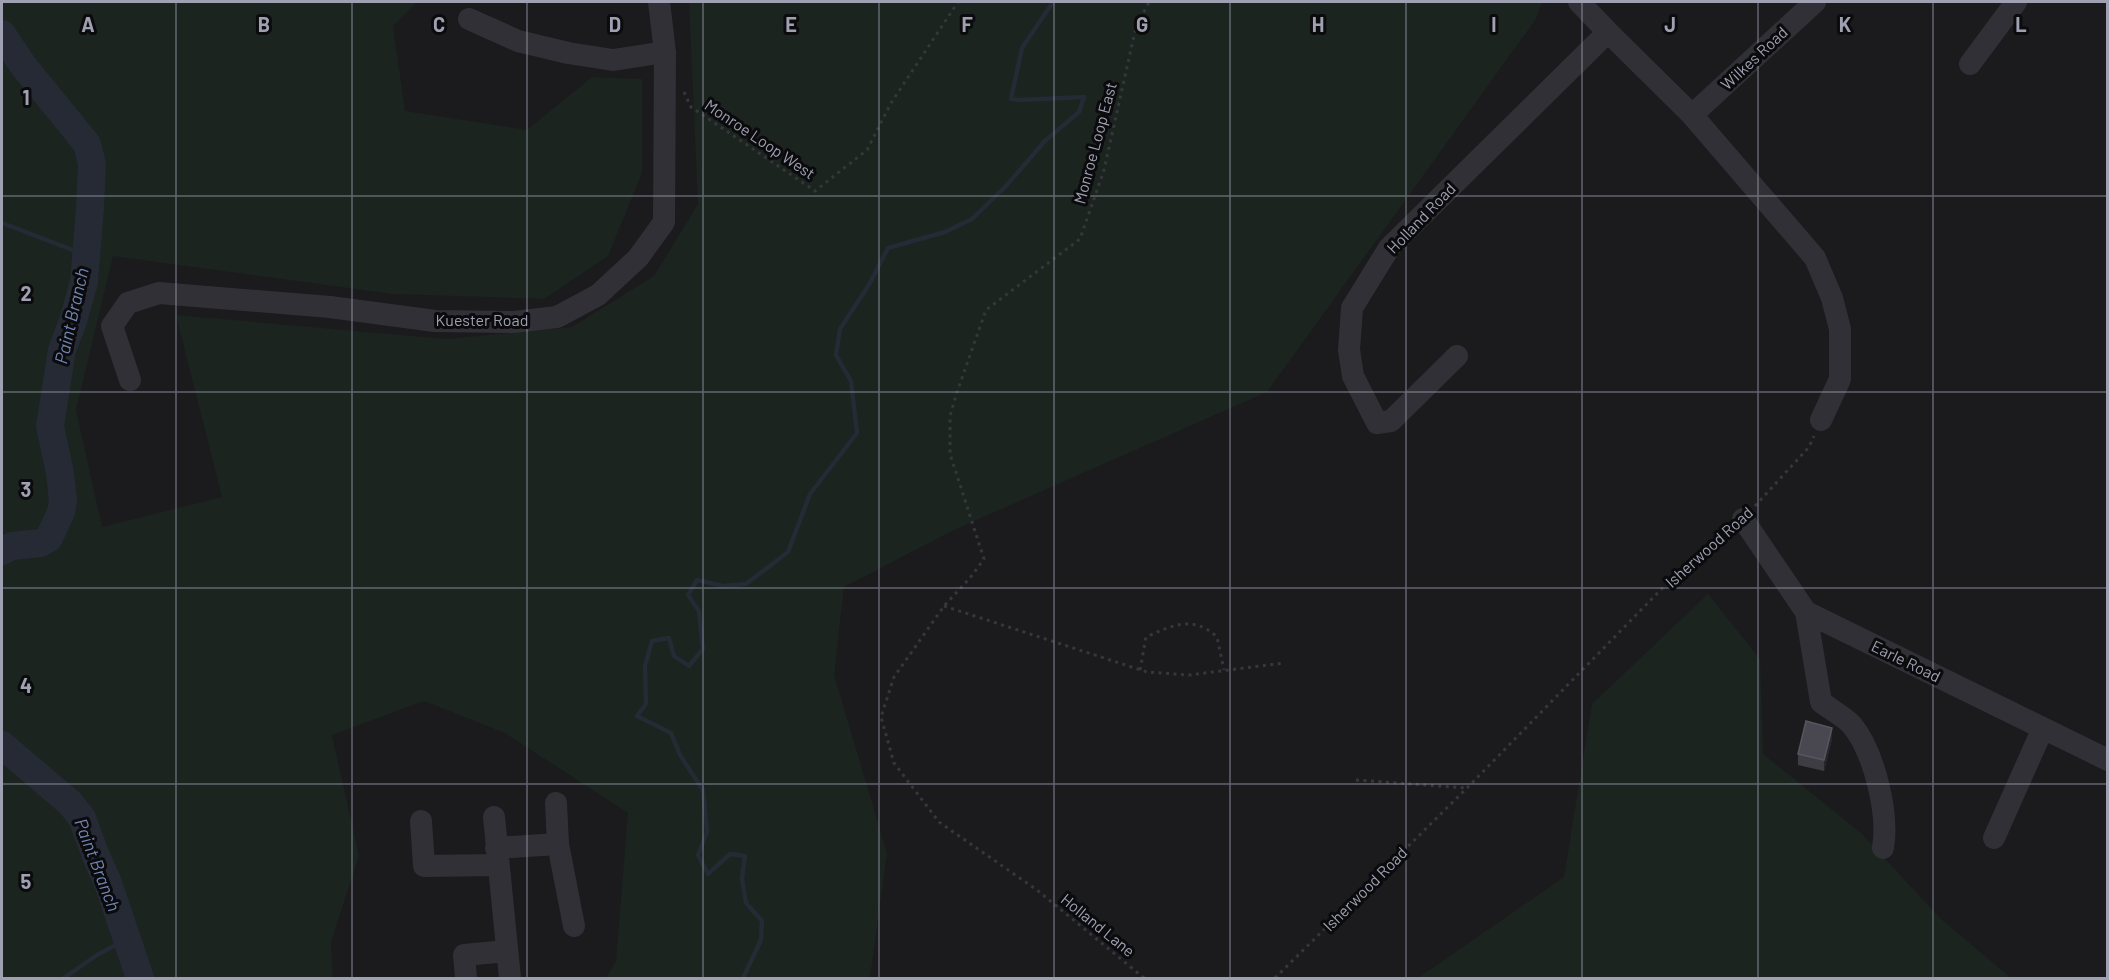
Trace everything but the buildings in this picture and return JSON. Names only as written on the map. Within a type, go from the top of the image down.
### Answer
[{"type":"street","name":"Kuester Road","points":[[130,380],[112,326],[128,303],[159,293],[330,307],[435,321],[514,322],[557,316],[598,294],[638,258],[663,222],[665,52],[659,2]]},
{"type":"street","points":[[1579,2],[1692,116],[1815,258],[1832,297],[1840,329],[1840,379],[1821,420]]},
{"type":"street","name":"Wilkes Road","points":[[1692,116],[1815,2]]},
{"type":"street","points":[[1970,64],[2016,2]]},
{"type":"street","points":[[469,19],[518,41],[568,53],[613,60],[665,52]]},
{"type":"street","name":"Holland Road","points":[[1457,356],[1391,421],[1377,423],[1353,376],[1349,350],[1352,308],[1389,248],[1608,32]]},
{"type":"street","name":"Earle Road","points":[[1743,519],[1806,612],[2108,760]]},
{"type":"street","points":[[1806,612],[1821,702],[1850,724],[1867,750],[1881,797],[1886,832],[1883,848]]},
{"type":"street","points":[[1994,838],[2043,728]]},
{"type":"street","points":[[556,803],[558,844],[574,926]]},
{"type":"street","points":[[494,817],[496,857],[510,978]]},
{"type":"street","points":[[421,822],[424,866],[496,857],[558,844]]},
{"type":"street","points":[[466,978],[464,955],[507,951]]},
{"type":"path","name":"Monroe Loop West","points":[[682,89],[691,107],[815,191],[867,150],[891,103],[958,2]]},
{"type":"path","name":"Monroe Loop East","points":[[1037,890],[939,822],[894,763],[880,717],[894,677],[944,606],[984,559],[950,454],[950,416],[986,310],[1080,239],[1104,170],[1136,27],[1149,2]]},
{"type":"path","name":"Isherwood Road","points":[[1275,978],[1467,788],[1681,569],[1743,519],[1809,447],[1821,420]]},
{"type":"path","points":[[944,606],[1147,672],[1189,675],[1284,663]]},
{"type":"path","points":[[1140,670],[1146,637],[1171,626],[1200,624],[1217,637],[1224,670]]},
{"type":"path","points":[[1356,780],[1467,788]]},
{"type":"path","name":"Holland Lane","points":[[1037,890],[1143,978]]},
{"type":"shaded area","points":[[2,2],[2107,2],[2107,978],[2,978]]},
{"type":"shaded area","points":[[2,2],[417,2],[393,26],[405,111],[527,130],[592,77],[642,79],[642,173],[608,256],[544,299],[393,294],[113,256],[76,410],[102,527],[222,497],[176,315],[446,339],[572,327],[654,276],[698,204],[689,2],[1542,2],[1536,19],[1267,392],[956,529],[844,587],[834,675],[887,853],[870,978],[606,978],[616,961],[628,813],[505,733],[424,701],[332,735],[359,856],[331,942],[333,978],[2,978]]},
{"type":"shaded area","points":[[1708,594],[1760,659],[1763,754],[1861,833],[1941,919],[2011,978],[1418,978],[1564,877],[1592,704]]},
{"type":"waterway","points":[[743,978],[761,940],[762,921],[746,903],[742,878],[745,856],[730,854],[708,874],[698,855],[707,832],[703,790],[680,755],[671,733],[637,716],[646,704],[645,666],[652,641],[669,638],[674,656],[689,666],[703,649],[699,611],[688,595],[697,580],[723,586],[746,584],[788,552],[810,494],[857,433],[851,381],[836,355],[840,329],[870,283],[888,248],[945,232],[972,219],[1006,186],[1045,141],[1079,112],[1084,97],[1011,99],[1022,48],[1053,2]]},
{"type":"waterway","name":"Paint Branch","points":[[2,34],[22,64],[87,144],[92,164],[84,282],[62,350],[50,426],[60,473],[63,501],[61,512],[49,538],[41,543],[12,546],[2,551]]},
{"type":"waterway","points":[[2,223],[86,255]]},
{"type":"waterway","name":"Paint Branch","points":[[2,745],[70,803],[82,818],[108,883],[140,978]]},
{"type":"waterway","points":[[64,978],[97,955],[127,939]]}]
